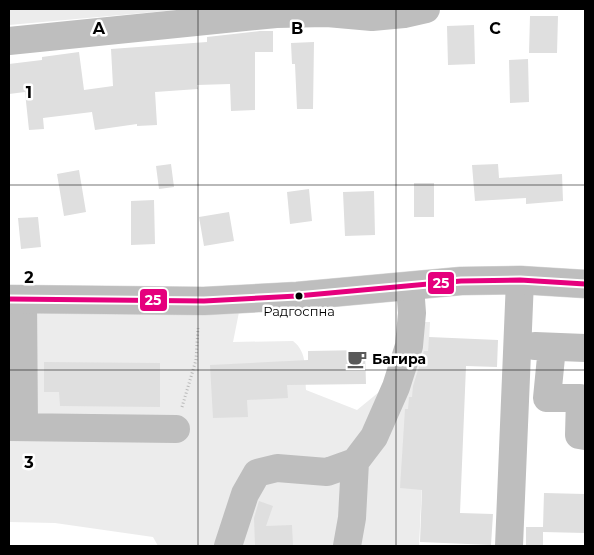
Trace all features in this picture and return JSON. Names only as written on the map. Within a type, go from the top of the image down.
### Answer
[{"type":"main road","points":[[9,41],[276,14],[327,13],[372,17],[404,14],[426,9]]},
{"type":"main road","points":[[176,429],[16,427],[16,299],[204,301],[297,296],[462,282],[520,280],[585,284]]},
{"type":"main road","points":[[509,546],[520,280]]},
{"type":"main road","points":[[228,546],[245,494],[257,473],[277,468],[327,472],[355,462],[374,437],[396,387],[409,346],[412,312],[410,286]]},
{"type":"main road","points":[[518,346],[585,348]]},
{"type":"main road","points":[[552,347],[547,398],[580,398],[579,436],[585,436]]},
{"type":"main road","points":[[347,546],[352,518],[355,462]]},
{"type":"path","points":[[176,429],[196,360],[198,328]]},
{"type":"shaded area","points":[[9,9],[188,9],[9,25]]},
{"type":"shaded area","points":[[9,308],[239,312],[233,342],[293,341],[298,346],[303,357],[306,390],[357,410],[379,392],[425,322],[430,322],[419,546],[158,546],[153,537],[55,523],[9,522]]},
{"type":"building","points":[[530,16],[558,16],[557,53],[529,53]]},
{"type":"building","points":[[474,25],[475,64],[448,65],[447,26]]},
{"type":"building","points":[[273,31],[273,52],[255,52],[255,110],[231,111],[230,84],[197,85],[198,89],[155,92],[157,125],[137,126],[137,124],[95,130],[92,112],[43,118],[44,129],[29,130],[25,92],[9,94],[9,64],[42,60],[42,57],[79,52],[84,90],[113,86],[111,49],[207,42],[207,37]]},
{"type":"building","points":[[314,42],[313,109],[297,109],[295,64],[292,64],[291,43]]},
{"type":"building","points":[[528,59],[529,102],[510,103],[509,60]]},
{"type":"building","points":[[171,164],[174,187],[159,189],[156,166]]},
{"type":"building","points":[[498,164],[499,178],[562,174],[563,201],[526,204],[526,198],[475,201],[472,165]]},
{"type":"building","points":[[79,170],[86,212],[64,216],[57,174]]},
{"type":"building","points":[[414,183],[434,183],[434,217],[414,217]]},
{"type":"building","points":[[309,189],[312,221],[290,224],[287,192]]},
{"type":"building","points":[[374,191],[375,235],[345,236],[343,192]]},
{"type":"building","points":[[154,200],[155,244],[131,245],[131,201]]},
{"type":"building","points":[[229,212],[234,241],[204,246],[199,217]]},
{"type":"building","points":[[38,217],[41,247],[21,249],[18,218]]},
{"type":"building","points":[[429,337],[498,340],[497,367],[466,366],[460,513],[493,514],[491,545],[420,542],[422,490],[400,488],[405,409],[408,409],[409,397],[412,397],[413,386],[424,351],[428,351]]},
{"type":"building","points":[[365,350],[366,384],[287,385],[288,398],[247,400],[248,417],[213,418],[210,365],[308,360],[308,351]]},
{"type":"building","points":[[44,362],[160,363],[160,407],[60,406],[59,392],[44,392]]},
{"type":"building","points":[[544,493],[585,494],[585,533],[543,532],[543,546],[526,546],[526,527],[543,527]]},
{"type":"building","points":[[259,501],[273,506],[266,526],[292,525],[293,546],[255,546],[254,518]]},
{"type":"transit line","name":"25","points":[[9,299],[204,301],[297,296],[461,281],[520,280],[585,284]]},
{"type":"place","name":"Радгоспна","points":[[299,296]]},
{"type":"place","name":"Багира","points":[[357,359]]}]
